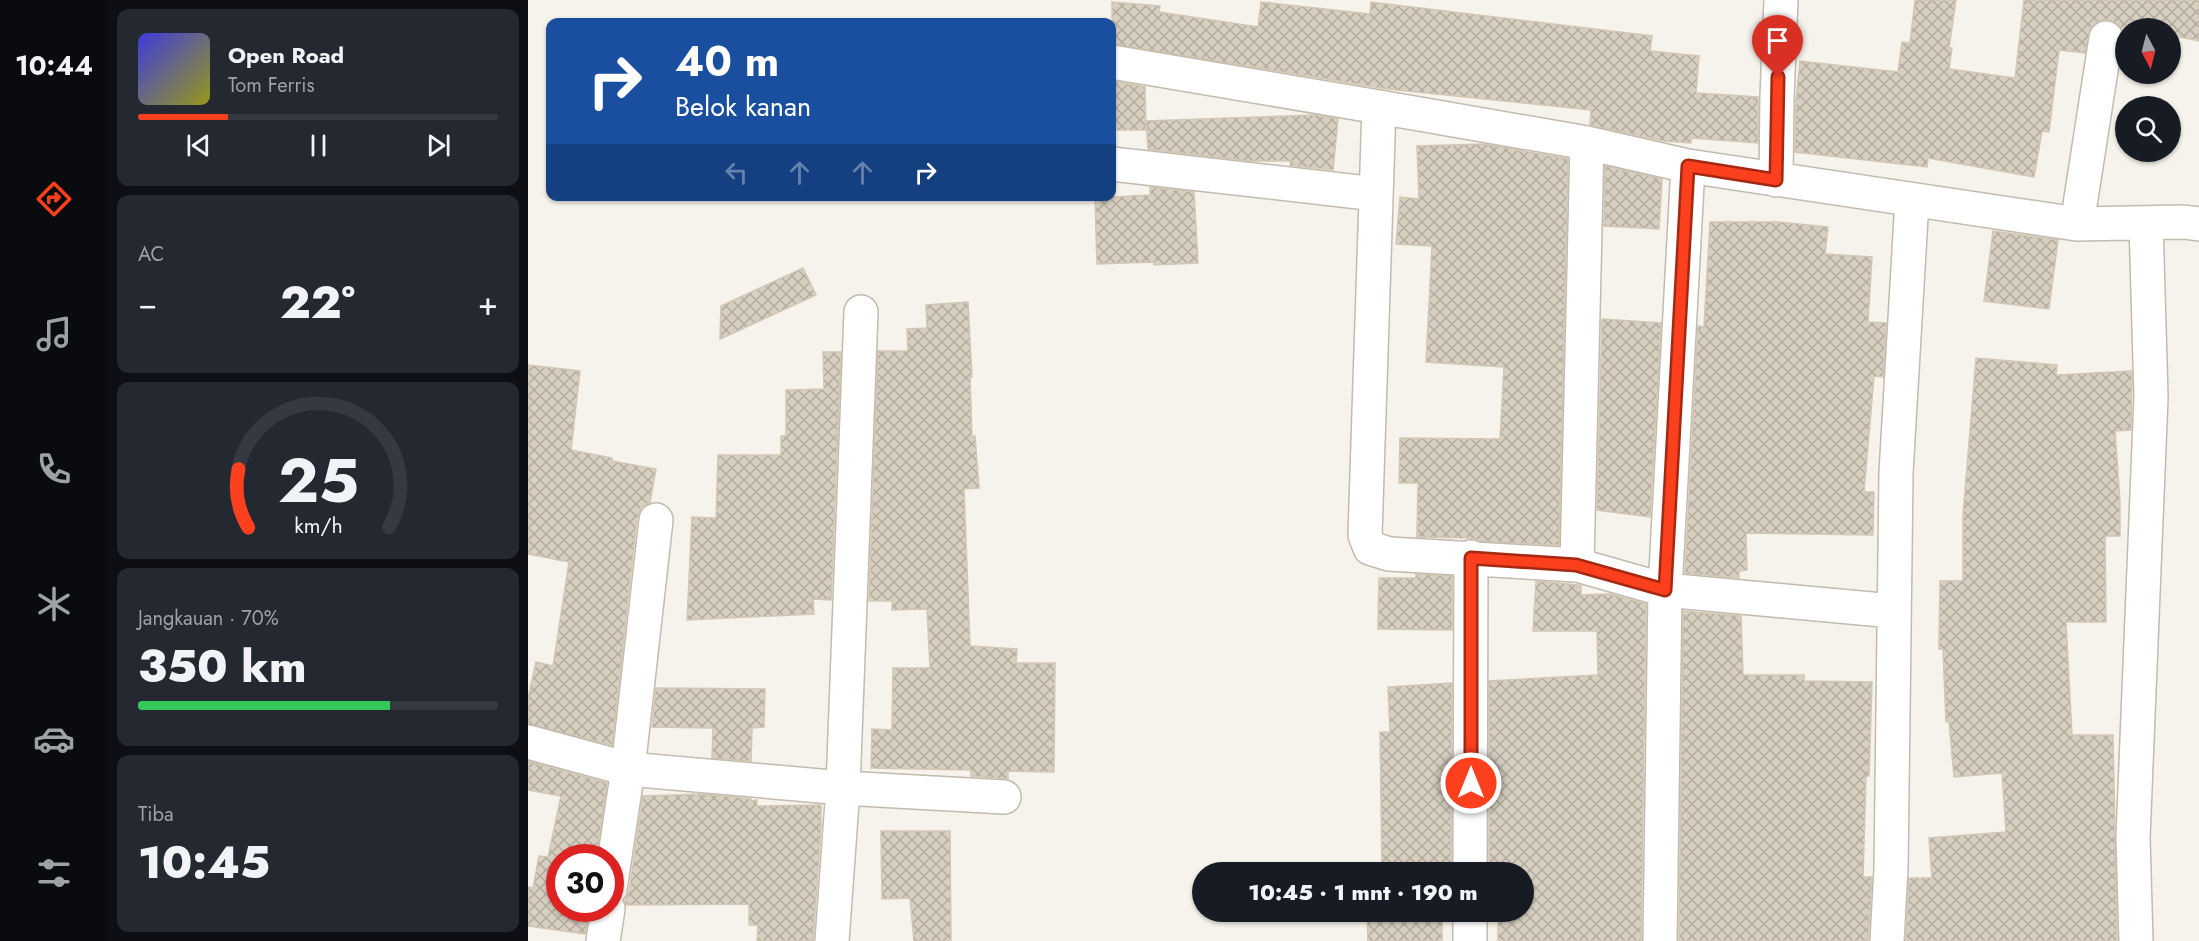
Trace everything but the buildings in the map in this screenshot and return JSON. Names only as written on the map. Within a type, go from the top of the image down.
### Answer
[{"type":"street","points":[[1776,180],[1781,0]]},
{"type":"street","points":[[2077,224],[2106,38]]},
{"type":"street","points":[[1116,63],[1379,106],[1587,143],[1688,166],[1776,180],[2077,224],[2183,222],[2199,224]]},
{"type":"street","points":[[1379,106],[1365,535],[1370,548],[1389,554],[1576,565],[1665,590],[1893,611]]},
{"type":"street","points":[[1576,565],[1587,143]]},
{"type":"street","points":[[1116,164],[1376,195]]},
{"type":"street","points":[[1660,941],[1665,590],[1688,166]]},
{"type":"street","points":[[1887,941],[1891,869],[1896,473],[1912,200]]},
{"type":"street","points":[[2136,941],[2133,838],[2151,397],[2146,223]]},
{"type":"street","points":[[832,941],[843,788],[861,312]]},
{"type":"street","points":[[617,844],[628,769],[656,520]]},
{"type":"street","points":[[1470,862],[1471,558]]},
{"type":"street","points":[[528,742],[628,769],[843,788],[1004,797]]},
{"type":"street","points":[[603,941],[606,922]]},
{"type":"street","points":[[1470,922],[1470,941]]},
{"type":"route","points":[[1471,783],[1471,558],[1576,565],[1665,590],[1688,166],[1776,180],[1778,77]]}]
